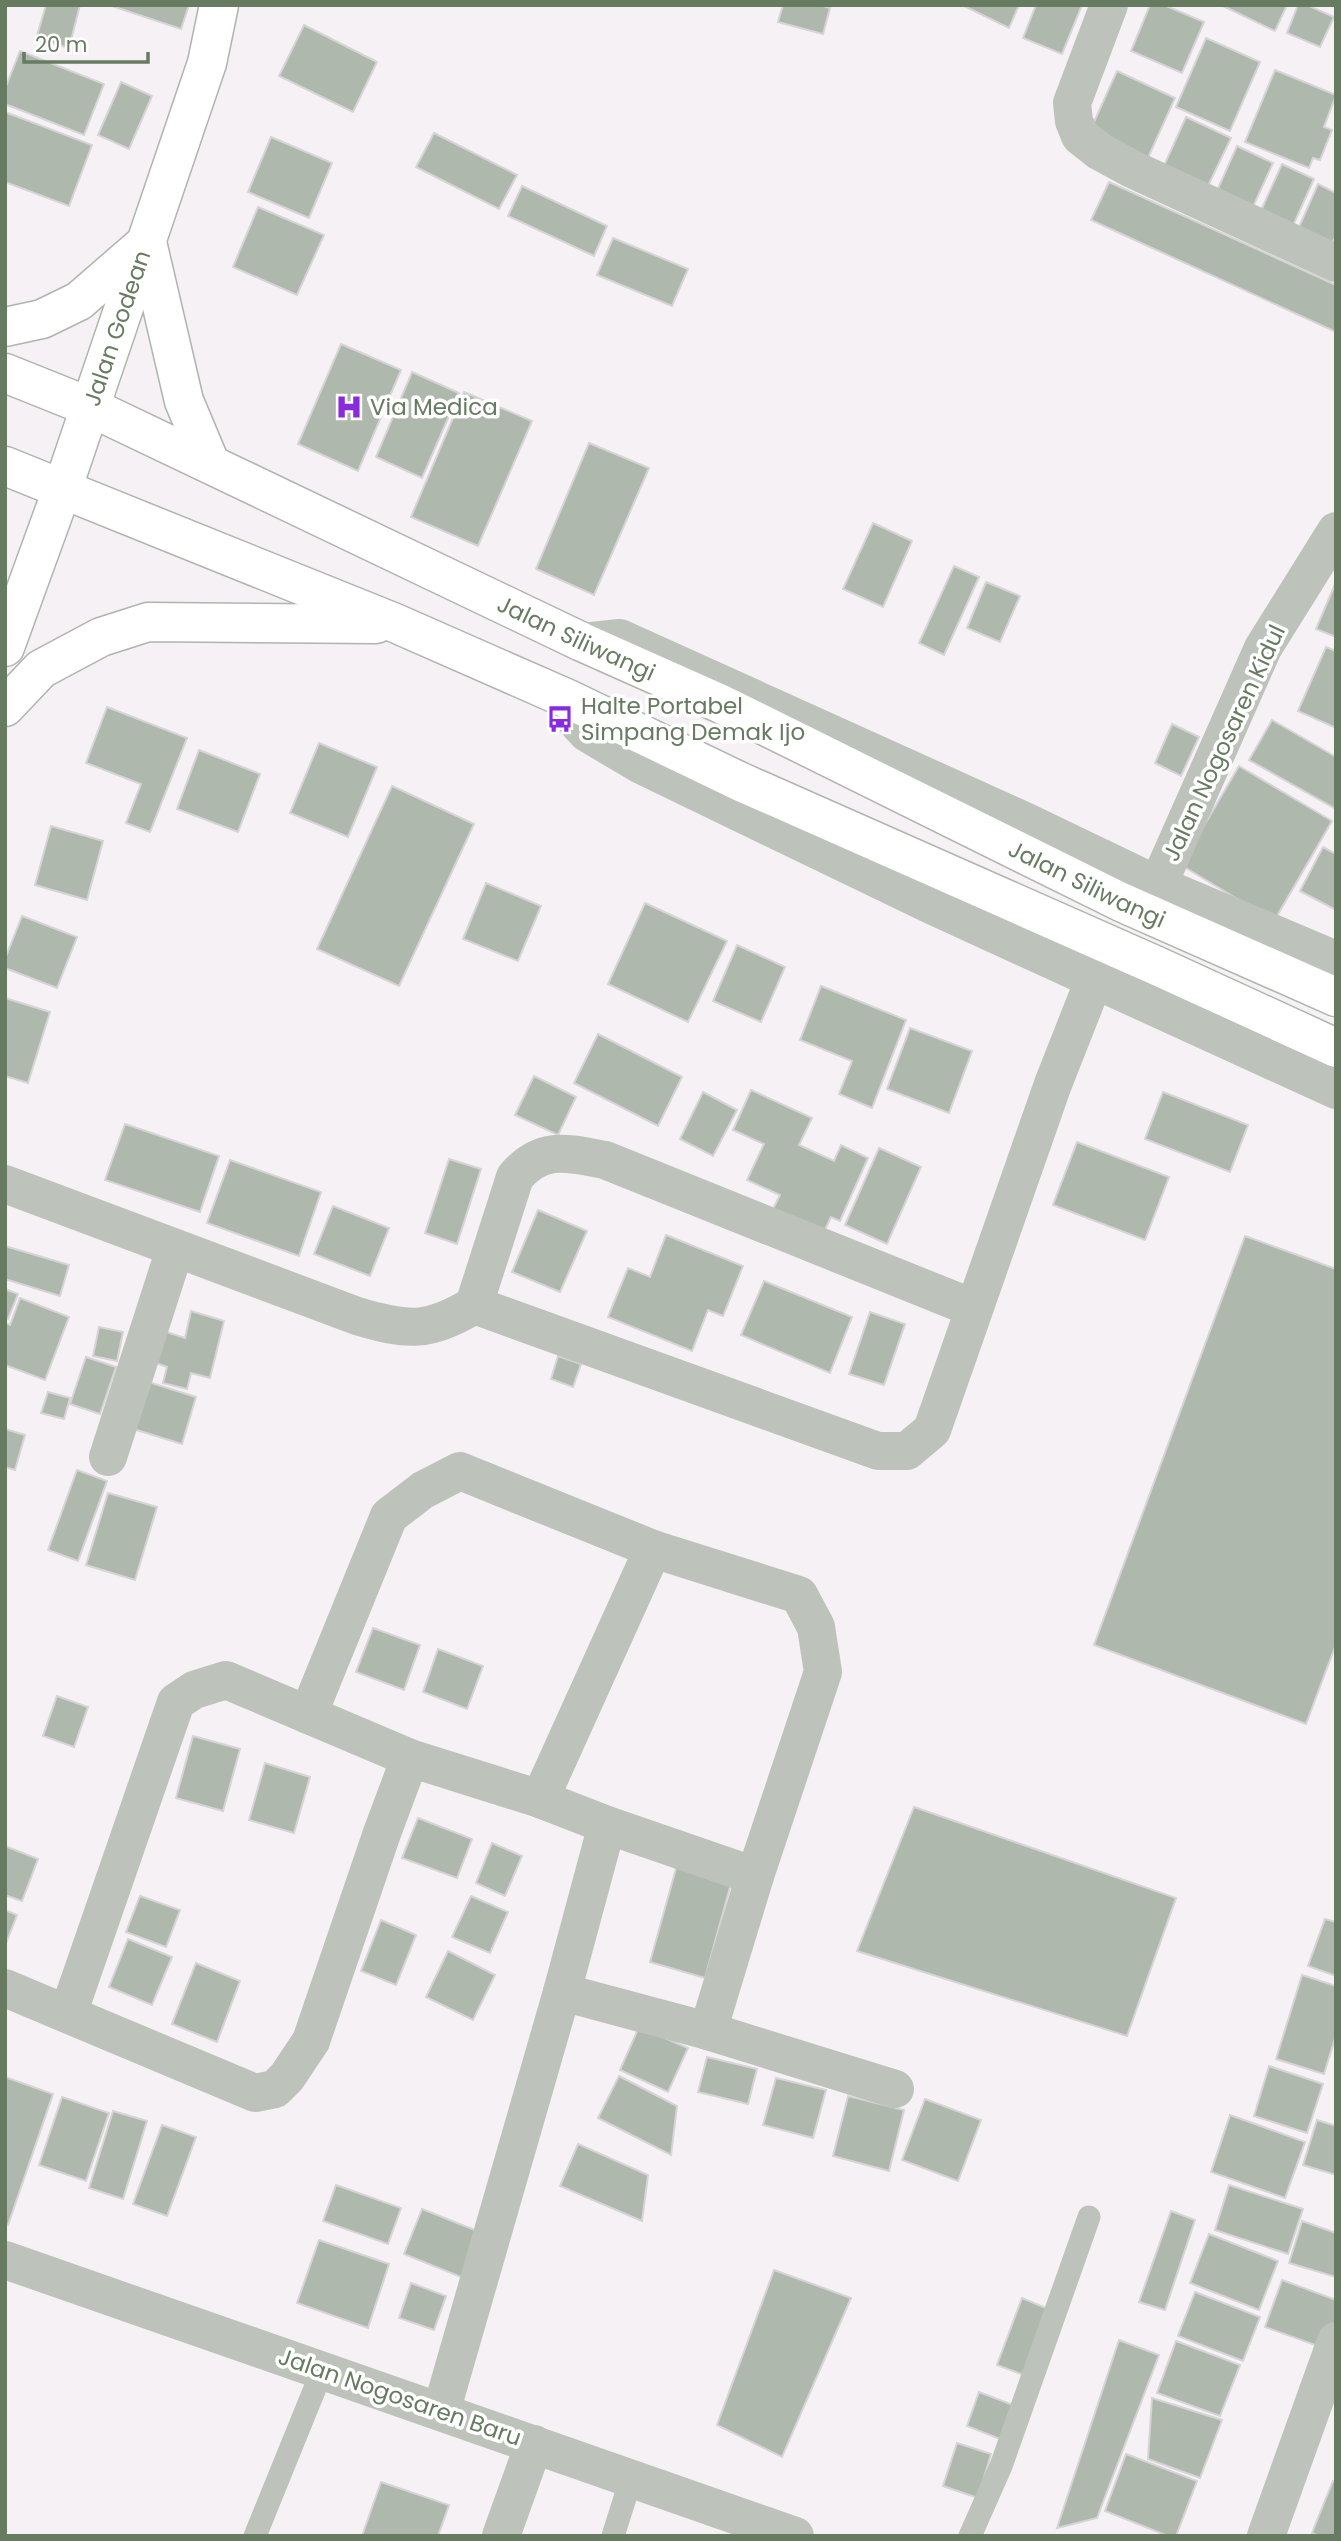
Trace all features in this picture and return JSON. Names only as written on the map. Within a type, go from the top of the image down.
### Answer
[{"type":"main road","name":"Jalan Godean","points":[[5,647],[62,490],[207,62],[219,5]]},
{"type":"main road","points":[[5,327],[42,319],[79,300],[147,242],[184,401],[210,463]]},
{"type":"main road","name":"Jalan Siliwangi","points":[[5,373],[90,407],[210,463],[582,642],[719,703],[1121,902],[1336,997]]},
{"type":"main road","name":"Jalan Siliwangi","points":[[5,466],[396,624],[568,699],[741,782],[1336,1048]]},
{"type":"main road","points":[[5,707],[41,669],[101,637],[148,622],[396,624]]},
{"type":"street","points":[[1109,5],[1072,103],[1074,121],[1080,136],[1132,169],[1336,263]]},
{"type":"street","name":"Jalan Nogosaren Kidul","points":[[1158,885],[1263,648],[1336,531]]},
{"type":"street","points":[[582,642],[620,638],[1029,822],[1158,885],[1336,960]]},
{"type":"street","points":[[568,699],[577,722],[587,733],[641,765],[931,905],[1336,1090]]},
{"type":"street","points":[[474,1305],[878,1451],[908,1451],[932,1430],[1053,1084],[1094,980]]},
{"type":"street","points":[[5,1184],[384,1324],[427,1326],[449,1321],[474,1305],[515,1177],[527,1163],[543,1156],[569,1153],[605,1160],[973,1308]]},
{"type":"street","points":[[108,1457],[175,1248]]},
{"type":"street","points":[[308,1715],[389,1516],[423,1490],[460,1471],[653,1549],[799,1595],[816,1627],[822,1672],[755,1876],[708,2031]]},
{"type":"street","points":[[540,1798],[653,1549]]},
{"type":"street","points":[[68,2014],[176,1702],[194,1690],[226,1680],[410,1758],[540,1798],[607,1825],[755,1876]]},
{"type":"street","points":[[5,1988],[255,2093],[275,2089],[287,2077],[311,2041],[410,1758]]},
{"type":"street","points":[[441,2412],[562,1992],[607,1825]]},
{"type":"street","points":[[562,1992],[708,2031],[895,2089]]},
{"type":"street","name":"Jalan Nogosaren Baru","points":[[5,2260],[795,2536]]},
{"type":"street","points":[[1266,2536],[1336,2341]]},
{"type":"street","points":[[500,2536],[534,2444]]},
{"type":"lane","points":[[970,2536],[1001,2466],[1089,2217]]},
{"type":"lane","points":[[255,2536],[322,2371]]},
{"type":"lane","points":[[613,2536],[631,2479]]},
{"type":"building","points":[[46,5],[80,5],[69,48],[36,39]]},
{"type":"building","points":[[109,5],[189,5],[181,29]]},
{"type":"building","points":[[783,5],[820,5],[830,8],[823,34],[778,22]]},
{"type":"building","points":[[962,5],[1019,5],[1009,28]]},
{"type":"building","points":[[1036,5],[1082,5],[1062,54],[1023,38]]},
{"type":"building","points":[[1150,5],[1164,5],[1204,22],[1182,73],[1131,51]]},
{"type":"building","points":[[1221,5],[1287,5],[1275,31]]},
{"type":"building","points":[[1298,5],[1307,5],[1334,17],[1320,47],[1287,33]]},
{"type":"building","points":[[304,25],[377,62],[353,112],[279,76]]},
{"type":"building","points":[[1206,38],[1260,62],[1230,131],[1176,107]]},
{"type":"building","points":[[20,51],[104,84],[84,135],[5,104],[5,89]]},
{"type":"building","points":[[1275,70],[1336,95],[1324,127],[1332,130],[1320,160],[1313,158],[1309,168],[1245,142]]},
{"type":"building","points":[[1117,71],[1175,98],[1147,160],[1089,133]]},
{"type":"building","points":[[121,82],[152,96],[129,149],[98,135]]},
{"type":"building","points":[[5,112],[92,145],[69,206],[5,182]]},
{"type":"building","points":[[1186,117],[1231,138],[1207,188],[1163,168]]},
{"type":"building","points":[[434,133],[517,175],[499,209],[416,167]]},
{"type":"building","points":[[271,137],[332,163],[309,218],[248,192]]},
{"type":"building","points":[[1237,146],[1273,163],[1252,209],[1216,193]]},
{"type":"building","points":[[1282,164],[1314,179],[1291,230],[1259,215]]},
{"type":"building","points":[[1109,182],[1336,285],[1336,332],[1091,220]]},
{"type":"building","points":[[1318,184],[1336,193],[1336,235],[1329,251],[1295,236]]},
{"type":"building","points":[[522,186],[607,226],[594,256],[508,216]]},
{"type":"building","points":[[258,207],[324,235],[297,295],[233,267]]},
{"type":"building","points":[[613,238],[688,269],[672,306],[597,275]]},
{"type":"building","name":"Via Medica","points":[[341,344],[401,370],[358,471],[298,444]]},
{"type":"building","points":[[412,372],[459,393],[422,478],[376,457]]},
{"type":"building","points":[[464,392],[532,421],[478,546],[411,517]]},
{"type":"building","points":[[589,443],[649,468],[594,595],[536,569]]},
{"type":"building","points":[[873,523],[912,541],[883,607],[843,589]]},
{"type":"building","points":[[954,566],[979,577],[944,655],[919,643]]},
{"type":"building","points":[[986,582],[1020,596],[1000,642],[967,628]]},
{"type":"building","points":[[1336,582],[1336,637],[1316,629]]},
{"type":"building","points":[[1326,647],[1336,651],[1336,728],[1298,711]]},
{"type":"building","points":[[107,707],[187,738],[150,832],[126,823],[141,784],[86,763]]},
{"type":"building","points":[[1272,720],[1336,757],[1336,809],[1249,760]]},
{"type":"building","points":[[1172,724],[1199,737],[1181,776],[1155,763]]},
{"type":"building","points":[[319,743],[377,767],[348,837],[290,813]]},
{"type":"building","points":[[199,750],[260,774],[238,832],[177,809]]},
{"type":"building","points":[[1239,766],[1332,821],[1274,921],[1181,865]]},
{"type":"building","points":[[392,786],[474,824],[399,986],[317,949]]},
{"type":"building","points":[[51,826],[103,841],[87,900],[35,885]]},
{"type":"building","points":[[1323,847],[1336,854],[1336,910],[1300,891]]},
{"type":"building","points":[[486,883],[541,906],[518,961],[463,939]]},
{"type":"building","points":[[645,903],[727,941],[688,1022],[608,984]]},
{"type":"building","points":[[22,916],[77,937],[57,988],[5,968],[5,959]]},
{"type":"building","points":[[737,945],[785,967],[761,1022],[713,1001]]},
{"type":"building","points":[[821,986],[906,1020],[872,1108],[839,1094],[852,1061],[800,1040]]},
{"type":"building","points":[[5,998],[50,1012],[28,1083],[5,1076]]},
{"type":"building","points":[[910,1028],[972,1051],[949,1113],[887,1089]]},
{"type":"building","points":[[598,1034],[682,1077],[658,1126],[574,1083]]},
{"type":"building","points":[[534,1076],[576,1097],[558,1135],[515,1115]]},
{"type":"building","points":[[751,1090],[812,1118],[799,1145],[834,1161],[841,1145],[868,1158],[840,1221],[831,1217],[820,1240],[769,1217],[780,1195],[747,1180],[764,1144],[733,1130]]},
{"type":"building","points":[[703,1092],[737,1110],[713,1156],[680,1139]]},
{"type":"building","points":[[1163,1092],[1248,1125],[1230,1172],[1145,1139]]},
{"type":"building","points":[[125,1124],[219,1156],[200,1212],[105,1180]]},
{"type":"building","points":[[1077,1142],[1169,1177],[1145,1240],[1053,1205]]},
{"type":"building","points":[[879,1148],[921,1167],[887,1244],[845,1225]]},
{"type":"building","points":[[449,1159],[481,1169],[457,1244],[425,1233]]},
{"type":"building","points":[[230,1160],[321,1192],[299,1256],[207,1223]]},
{"type":"building","points":[[333,1206],[389,1228],[370,1276],[314,1254]]},
{"type":"building","points":[[538,1210],[587,1231],[560,1292],[512,1272]]},
{"type":"building","points":[[666,1235],[743,1266],[723,1316],[708,1310],[692,1351],[608,1317],[628,1268],[650,1277]]},
{"type":"building","points":[[1245,1236],[1336,1269],[1336,1644],[1306,1724],[1094,1645]]},
{"type":"building","points":[[5,1246],[69,1265],[60,1296],[5,1279]]},
{"type":"building","points":[[764,1281],[852,1317],[830,1373],[741,1335]]},
{"type":"building","points":[[5,1289],[18,1294],[8,1319],[5,1318]]},
{"type":"building","points":[[20,1298],[69,1317],[45,1380],[5,1365],[5,1323],[10,1325]]},
{"type":"building","points":[[191,1311],[224,1321],[210,1378],[191,1373],[187,1389],[163,1383],[167,1367],[150,1361],[160,1330],[185,1338]]},
{"type":"building","points":[[870,1312],[905,1324],[884,1385],[849,1374]]},
{"type":"building","points":[[99,1327],[123,1332],[117,1361],[93,1356]]},
{"type":"building","points":[[558,1356],[581,1364],[573,1387],[551,1379]]},
{"type":"building","points":[[86,1357],[116,1367],[100,1414],[70,1404]]},
{"type":"building","points":[[142,1380],[196,1397],[182,1444],[127,1427]]},
{"type":"building","points":[[48,1392],[70,1398],[64,1419],[41,1413]]},
{"type":"building","points":[[5,1429],[25,1435],[15,1470],[5,1467]]},
{"type":"building","points":[[77,1470],[107,1481],[78,1561],[48,1550]]},
{"type":"building","points":[[108,1493],[157,1507],[135,1580],[86,1565]]},
{"type":"building","points":[[373,1628],[420,1645],[404,1690],[356,1672]]},
{"type":"building","points":[[438,1649],[483,1666],[467,1709],[423,1692]]},
{"type":"building","points":[[57,1696],[88,1707],[74,1747],[43,1736]]},
{"type":"building","points":[[193,1736],[240,1749],[223,1811],[176,1798]]},
{"type":"building","points":[[265,1763],[310,1777],[294,1833],[249,1820]]},
{"type":"building","points":[[914,1807],[1176,1898],[1127,2036],[857,1951]]},
{"type":"building","points":[[418,1818],[472,1839],[457,1878],[402,1858]]},
{"type":"building","points":[[492,1843],[522,1856],[505,1896],[476,1883]]},
{"type":"building","points":[[5,1846],[38,1859],[22,1901],[5,1895]]},
{"type":"building","points":[[677,1865],[732,1880],[705,1978],[650,1962]]},
{"type":"building","points":[[140,1896],[180,1910],[166,1947],[126,1932]]},
{"type":"building","points":[[471,1896],[508,1912],[490,1953],[452,1937]]},
{"type":"building","points":[[5,1910],[17,1915],[5,1946]]},
{"type":"building","points":[[1325,1919],[1336,1922],[1336,1976],[1308,1966]]},
{"type":"building","points":[[381,1920],[416,1935],[396,1985],[361,1971]]},
{"type":"building","points":[[128,1939],[172,1957],[152,2005],[109,1987]]},
{"type":"building","points":[[448,1951],[495,1975],[473,2020],[426,1997]]},
{"type":"building","points":[[196,1963],[240,1981],[217,2042],[172,2024]]},
{"type":"building","points":[[1302,1975],[1336,1986],[1336,2035],[1324,2074],[1276,2059]]},
{"type":"building","points":[[639,2027],[688,2048],[668,2092],[620,2070]]},
{"type":"building","points":[[707,2057],[757,2069],[748,2104],[698,2092]]},
{"type":"building","points":[[1269,2066],[1323,2084],[1307,2133],[1254,2116]]},
{"type":"building","points":[[619,2076],[677,2106],[671,2155],[598,2118]]},
{"type":"building","points":[[5,2077],[53,2094],[8,2225],[5,2224]]},
{"type":"building","points":[[776,2078],[826,2090],[813,2138],[763,2125]]},
{"type":"building","points":[[848,2096],[904,2110],[889,2171],[833,2156]]},
{"type":"building","points":[[62,2097],[109,2113],[86,2181],[39,2165]]},
{"type":"building","points":[[925,2099],[981,2120],[958,2181],[902,2160]]},
{"type":"building","points":[[113,2111],[147,2121],[123,2199],[89,2188]]},
{"type":"building","points":[[1230,2115],[1305,2142],[1285,2198],[1211,2172]]},
{"type":"building","points":[[1317,2120],[1336,2126],[1336,2175],[1303,2165]]},
{"type":"building","points":[[162,2125],[196,2137],[167,2216],[133,2204]]},
{"type":"building","points":[[578,2144],[648,2175],[642,2221],[560,2186]]},
{"type":"building","points":[[336,2185],[401,2208],[388,2244],[323,2221]]},
{"type":"building","points":[[1229,2185],[1303,2209],[1288,2254],[1215,2230]]},
{"type":"building","points":[[422,2209],[485,2234],[466,2279],[404,2254]]},
{"type":"building","points":[[1171,2211],[1195,2220],[1165,2310],[1139,2302]]},
{"type":"building","points":[[1302,2221],[1336,2233],[1336,2277],[1289,2263]]},
{"type":"building","points":[[1209,2234],[1278,2261],[1259,2310],[1190,2283]]},
{"type":"building","points":[[319,2240],[389,2264],[368,2328],[297,2303]]},
{"type":"building","points":[[774,2270],[851,2298],[782,2457],[717,2425]]},
{"type":"building","points":[[1282,2280],[1336,2300],[1336,2330],[1329,2350],[1265,2327]]},
{"type":"building","points":[[411,2283],[446,2296],[434,2330],[399,2318]]},
{"type":"building","points":[[1195,2292],[1260,2317],[1243,2361],[1178,2336]]},
{"type":"building","points":[[1022,2298],[1053,2311],[1029,2377],[997,2365]]},
{"type":"building","points":[[1119,2340],[1159,2355],[1097,2518],[1057,2528]]},
{"type":"building","points":[[1176,2341],[1240,2365],[1220,2416],[1157,2393]]},
{"type":"building","points":[[979,2392],[1013,2405],[1000,2439],[967,2426]]},
{"type":"building","points":[[1152,2398],[1222,2420],[1200,2478],[1148,2459]]},
{"type":"building","points":[[957,2443],[991,2454],[978,2498],[943,2486]]},
{"type":"building","points":[[1126,2454],[1197,2481],[1176,2536],[1168,2536],[1105,2511]]},
{"type":"building","points":[[1333,2481],[1336,2482],[1336,2536],[1319,2536],[1312,2533]]},
{"type":"building","points":[[381,2482],[449,2505],[438,2536],[362,2536]]},
{"type":"place","name":"Via Medica","points":[[349,407]]},
{"type":"place","name":"Halte Portabel Simpang Demak Ijo","points":[[560,719]]}]
